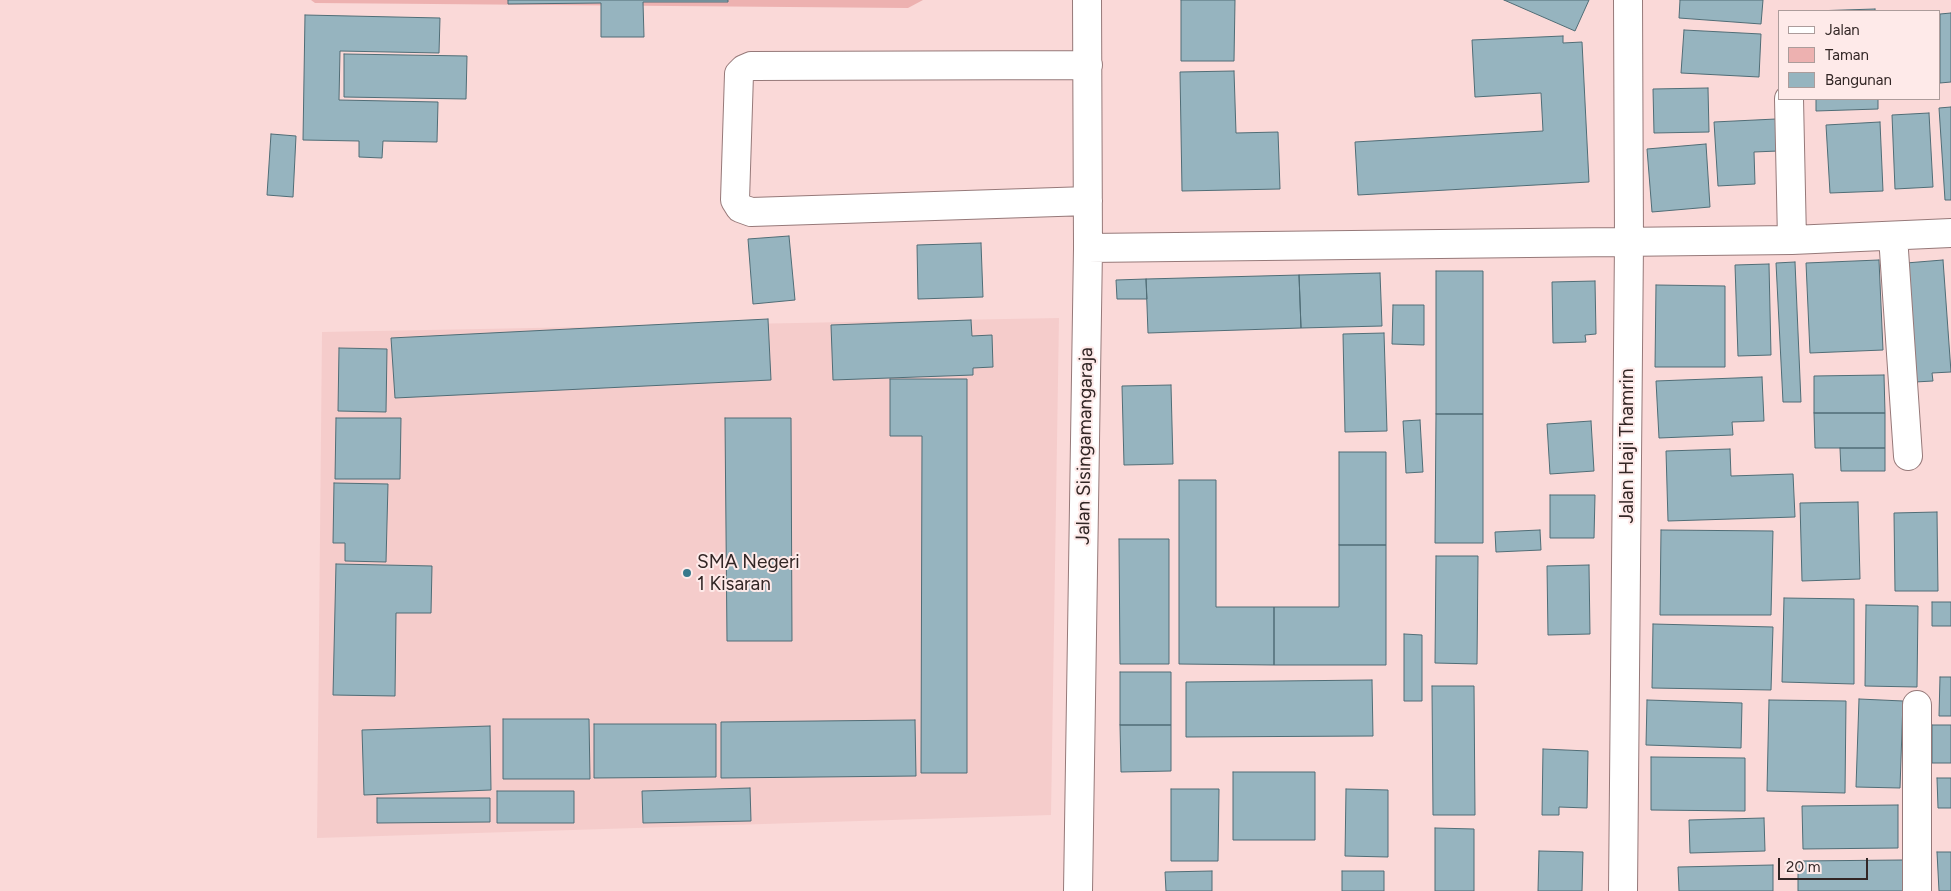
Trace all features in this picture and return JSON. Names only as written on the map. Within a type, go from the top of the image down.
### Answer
[{"type":"street","name":"Jalan Sisingamangaraja","points":[[1078,891],[1088,248],[1087,0]]},
{"type":"street","name":"Jalan Haji Thamrin","points":[[1623,891],[1629,242],[1628,0]]},
{"type":"street","points":[[1088,65],[751,66],[739,74],[735,200],[740,208],[750,212],[1088,201]]},
{"type":"street","points":[[1789,100],[1792,240]]},
{"type":"street","points":[[1088,248],[1792,240],[1951,233]]},
{"type":"street","points":[[1893,236],[1908,456]]},
{"type":"street","points":[[1917,705],[1918,891]]},
{"type":"shaded area","name":"SMA Negeri 1 Kisaran","points":[[1059,318],[1051,815],[317,838],[322,332]]},
{"type":"green space","points":[[311,0],[923,0],[908,8],[315,3]]},
{"type":"building","points":[[508,0],[728,0],[728,2],[643,2],[644,37],[601,37],[601,3],[508,4]]},
{"type":"building","points":[[1181,0],[1235,0],[1234,61],[1181,61]]},
{"type":"building","points":[[1504,0],[1589,0],[1575,31]]},
{"type":"building","points":[[1680,0],[1763,0],[1761,24],[1679,18]]},
{"type":"building","points":[[1951,13],[1951,82],[1941,83],[1941,14]]},
{"type":"building","points":[[305,15],[440,18],[439,53],[340,51],[339,100],[438,102],[437,142],[383,141],[382,158],[359,157],[359,141],[303,140]]},
{"type":"building","points":[[1684,30],[1761,34],[1759,77],[1681,73]]},
{"type":"building","points":[[1563,36],[1563,43],[1582,42],[1589,182],[1358,195],[1355,142],[1543,131],[1541,93],[1475,97],[1472,40]]},
{"type":"building","points":[[344,54],[467,56],[466,99],[344,97]]},
{"type":"building","points":[[1234,71],[1236,133],[1278,132],[1280,189],[1182,191],[1180,72]]},
{"type":"building","points":[[1708,88],[1709,132],[1654,133],[1653,89]]},
{"type":"building","points":[[1816,100],[1878,100],[1878,109],[1816,111]]},
{"type":"building","points":[[1951,107],[1951,200],[1945,200],[1939,108]]},
{"type":"building","points":[[1929,113],[1933,187],[1895,189],[1892,115]]},
{"type":"building","points":[[1776,119],[1778,151],[1754,152],[1755,184],[1718,186],[1714,122]]},
{"type":"building","points":[[1880,122],[1883,191],[1830,193],[1826,125]]},
{"type":"building","points":[[271,134],[296,136],[293,197],[267,195]]},
{"type":"building","points":[[1706,144],[1710,207],[1652,212],[1647,149]]},
{"type":"building","points":[[789,236],[795,300],[753,304],[748,239]]},
{"type":"building","points":[[981,243],[983,297],[918,299],[917,245]]},
{"type":"building","points":[[1879,260],[1883,350],[1810,353],[1806,263]]},
{"type":"building","points":[[1943,260],[1951,372],[1932,373],[1933,381],[1915,382],[1906,263]]},
{"type":"building","points":[[1795,262],[1801,402],[1783,402],[1776,263]]},
{"type":"building","points":[[1769,264],[1771,355],[1738,356],[1735,265]]},
{"type":"building","points":[[1436,271],[1483,271],[1483,414],[1436,414]]},
{"type":"building","points":[[1380,273],[1382,326],[1301,328],[1299,275]]},
{"type":"building","points":[[1299,275],[1301,328],[1148,333],[1146,279]]},
{"type":"building","points":[[1146,279],[1147,299],[1117,299],[1116,280]]},
{"type":"building","points":[[1595,281],[1596,334],[1585,335],[1586,342],[1553,343],[1552,282]]},
{"type":"building","points":[[1656,285],[1725,286],[1725,367],[1655,367]]},
{"type":"building","points":[[1393,305],[1424,305],[1424,345],[1392,344]]},
{"type":"building","points":[[768,319],[771,380],[395,398],[391,338]]},
{"type":"building","points":[[971,320],[972,336],[992,335],[993,367],[973,368],[973,375],[833,380],[831,325]]},
{"type":"building","points":[[1384,333],[1387,431],[1345,432],[1343,334]]},
{"type":"building","points":[[339,348],[387,349],[386,412],[338,411]]},
{"type":"building","points":[[1884,375],[1885,413],[1814,413],[1814,376]]},
{"type":"building","points":[[1762,377],[1764,421],[1732,422],[1733,435],[1659,438],[1656,381]]},
{"type":"building","points":[[890,379],[967,379],[967,773],[921,773],[922,436],[890,436]]},
{"type":"building","points":[[1171,385],[1173,464],[1124,465],[1122,386]]},
{"type":"building","points":[[1814,413],[1885,413],[1885,448],[1815,448]]},
{"type":"building","points":[[1436,414],[1483,414],[1483,543],[1435,543]]},
{"type":"building","points":[[336,418],[401,418],[400,479],[335,479]]},
{"type":"building","points":[[725,418],[791,418],[792,641],[727,641]]},
{"type":"building","points":[[1420,420],[1423,472],[1406,473],[1403,421]]},
{"type":"building","points":[[1591,421],[1594,471],[1550,474],[1547,424]]},
{"type":"building","points":[[1840,448],[1885,448],[1885,471],[1841,471]]},
{"type":"building","points":[[1730,449],[1731,476],[1793,474],[1795,517],[1668,521],[1666,451]]},
{"type":"building","points":[[1339,452],[1386,452],[1386,545],[1339,545]]},
{"type":"building","points":[[1179,480],[1216,480],[1216,607],[1274,607],[1274,665],[1179,664]]},
{"type":"building","points":[[334,483],[388,484],[386,562],[345,561],[345,543],[333,543]]},
{"type":"building","points":[[1550,495],[1595,495],[1594,538],[1550,538]]},
{"type":"building","points":[[1858,502],[1860,579],[1802,581],[1800,503]]},
{"type":"building","points":[[1937,512],[1938,591],[1895,591],[1894,513]]},
{"type":"building","points":[[1540,530],[1541,550],[1496,552],[1495,532]]},
{"type":"building","points":[[1661,530],[1773,531],[1771,615],[1660,615]]},
{"type":"building","points":[[1119,539],[1169,539],[1169,664],[1120,664]]},
{"type":"building","points":[[1339,545],[1386,545],[1386,665],[1274,665],[1274,607],[1339,607]]},
{"type":"building","points":[[1436,556],[1478,556],[1477,664],[1435,663]]},
{"type":"building","points":[[336,564],[432,566],[431,613],[396,613],[395,696],[333,695]]},
{"type":"building","points":[[1589,565],[1590,634],[1548,635],[1547,566]]},
{"type":"building","points":[[1784,598],[1854,599],[1854,684],[1782,682]]},
{"type":"building","points":[[1932,602],[1951,602],[1951,626],[1932,626]]},
{"type":"building","points":[[1866,605],[1918,606],[1917,687],[1865,686]]},
{"type":"building","points":[[1653,624],[1773,627],[1771,690],[1652,688]]},
{"type":"building","points":[[1404,634],[1422,635],[1422,701],[1404,701]]},
{"type":"building","points":[[1120,672],[1171,672],[1171,725],[1120,725]]},
{"type":"building","points":[[1940,677],[1951,677],[1951,716],[1939,716]]},
{"type":"building","points":[[1372,680],[1373,736],[1186,737],[1186,682]]},
{"type":"building","points":[[1432,686],[1474,686],[1475,815],[1433,815]]},
{"type":"building","points":[[1859,699],[1903,701],[1900,788],[1856,787]]},
{"type":"building","points":[[1647,700],[1742,703],[1741,748],[1646,745]]},
{"type":"building","points":[[1769,700],[1846,701],[1845,793],[1767,791]]},
{"type":"building","points":[[503,719],[589,719],[590,779],[503,779]]},
{"type":"building","points":[[915,720],[916,776],[721,778],[721,722]]},
{"type":"building","points":[[594,724],[716,724],[716,777],[594,778]]},
{"type":"building","points":[[1120,725],[1171,725],[1171,771],[1121,772]]},
{"type":"building","points":[[1932,725],[1951,725],[1951,763],[1932,763]]},
{"type":"building","points":[[490,726],[491,790],[364,795],[362,730]]},
{"type":"building","points":[[1543,749],[1588,751],[1587,808],[1559,807],[1559,815],[1542,815]]},
{"type":"building","points":[[1651,757],[1745,758],[1745,811],[1651,810]]},
{"type":"building","points":[[1233,772],[1315,772],[1315,840],[1233,840]]},
{"type":"building","points":[[1937,778],[1951,778],[1951,808],[1938,808]]},
{"type":"building","points":[[750,788],[751,821],[643,823],[642,791]]},
{"type":"building","points":[[1171,789],[1219,789],[1218,861],[1171,861]]},
{"type":"building","points":[[1346,789],[1388,790],[1388,857],[1345,856]]},
{"type":"building","points":[[497,791],[574,791],[574,823],[497,823]]},
{"type":"building","points":[[377,798],[490,798],[490,822],[377,823]]},
{"type":"building","points":[[1898,805],[1898,848],[1803,849],[1802,806]]},
{"type":"building","points":[[1764,818],[1765,851],[1690,853],[1689,820]]},
{"type":"building","points":[[1435,828],[1474,829],[1474,891],[1435,891]]},
{"type":"building","points":[[1539,851],[1583,852],[1582,891],[1538,891]]},
{"type":"building","points":[[1937,852],[1951,852],[1951,891],[1939,891]]},
{"type":"building","points":[[1903,860],[1904,891],[1798,891],[1798,861]]},
{"type":"building","points":[[1773,865],[1773,891],[1679,891],[1678,867]]},
{"type":"building","points":[[1212,871],[1212,891],[1166,891],[1165,872]]},
{"type":"building","points":[[1342,871],[1384,871],[1384,891],[1342,891]]},
{"type":"place","name":"SMA Negeri 1 Kisaran","points":[[687,573]]}]
